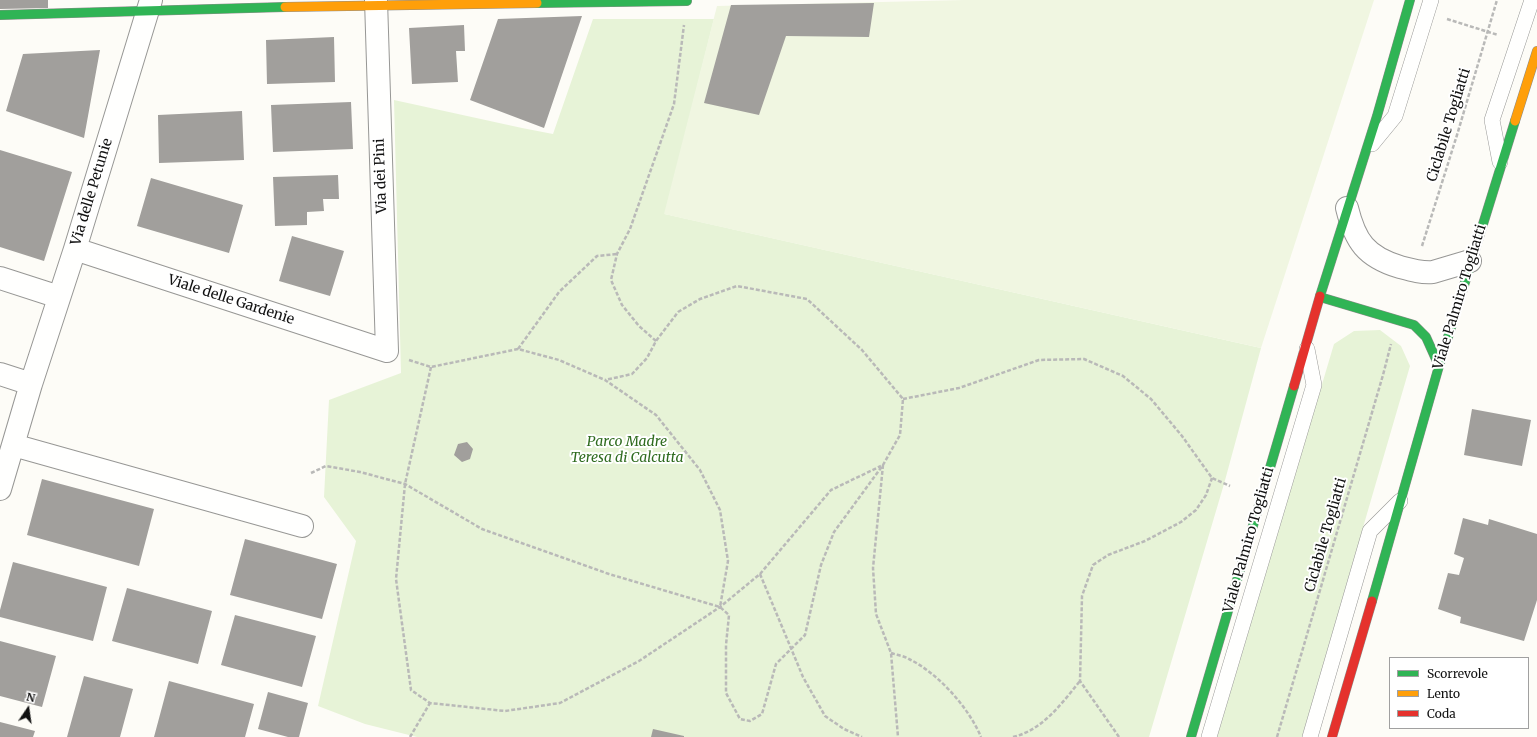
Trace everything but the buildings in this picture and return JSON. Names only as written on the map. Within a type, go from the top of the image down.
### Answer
[{"type":"main road","name":"Viale Palmiro Togliatti","points":[[1191,737],[1306,344],[1347,208],[1377,116],[1410,0]]},
{"type":"main road","points":[[0,15],[149,5],[687,1]]},
{"type":"main road","name":"Viale Palmiro Togliatti","points":[[1332,737],[1402,500],[1438,366],[1537,51]]},
{"type":"main road","points":[[1320,297],[1414,325],[1426,337],[1438,366]]},
{"type":"street","name":"Via dei Pini","points":[[376,3],[386,351]]},
{"type":"street","name":"Via delle Petunie","points":[[0,489],[8,451],[75,249],[149,5]]},
{"type":"street","points":[[1347,208],[1350,220],[1357,236],[1371,254],[1383,262],[1417,272],[1427,273],[1470,261]]},
{"type":"street","name":"Viale delle Gardenie","points":[[75,249],[386,351]]},
{"type":"street","points":[[1,279],[59,297]]},
{"type":"street","points":[[0,374],[30,384]]},
{"type":"street","points":[[8,451],[302,526]]},
{"type":"lane","name":"Viale Palmiro Togliatti","points":[[1366,152],[1395,116],[1431,0]]},
{"type":"lane","name":"Viale Palmiro Togliatti","points":[[1501,165],[1492,120],[1532,0]]},
{"type":"lane","name":"Viale Palmiro Togliatti","points":[[1209,737],[1314,385],[1306,344]]},
{"type":"lane","points":[[1310,737],[1370,530],[1402,500]]},
{"type":"path","name":"Ciclabile Togliatti","points":[[1421,249],[1497,0]]},
{"type":"path","points":[[656,341],[639,326],[622,305],[611,280],[617,254],[630,229],[674,104],[687,1]]},
{"type":"path","points":[[1442,17],[1500,36]]},
{"type":"path","points":[[518,349],[564,287],[597,256],[617,254]]},
{"type":"path","points":[[312,473],[326,466],[360,472],[405,484],[482,530],[609,574],[720,607],[728,616],[726,644],[726,693],[740,719],[750,721],[762,714],[776,664],[792,650],[805,635],[821,565],[834,532],[883,465],[900,435],[902,399],[862,350],[807,299],[737,286],[700,299],[678,312],[656,341],[647,358],[632,374],[605,380]]},
{"type":"path","name":"Ciclabile Togliatti","points":[[1277,737],[1383,375],[1392,339]]},
{"type":"path","points":[[386,351],[400,358],[431,366],[518,349],[559,360],[605,380],[656,415],[700,470],[720,510],[728,561],[720,607]]},
{"type":"path","points":[[902,399],[959,388],[1039,360],[1084,359],[1123,376],[1151,399],[1182,436],[1212,478],[1230,486]]},
{"type":"path","points":[[431,366],[405,484],[396,579],[411,690],[430,703],[505,711],[560,703],[639,661],[720,607],[760,574],[831,490],[883,465]]},
{"type":"path","points":[[883,465],[873,568],[876,614],[891,654],[898,737]]},
{"type":"path","points":[[1119,737],[1080,681],[1082,596],[1093,565],[1108,555],[1144,541],[1182,522],[1196,510],[1206,495],[1212,478]]},
{"type":"path","points":[[760,574],[803,677],[825,716],[844,729],[862,737]]},
{"type":"path","points":[[891,654],[908,658],[922,666],[947,687],[976,725],[981,737]]},
{"type":"path","points":[[1013,737],[1037,726],[1048,718],[1080,681]]},
{"type":"path","points":[[410,737],[430,703]]},
{"type":"green space","points":[[964,0],[1374,0],[1261,348],[664,214],[717,6]]},
{"type":"green space","name":"Parco Madre Teresa di Calcutta","points":[[593,19],[714,19],[665,214],[1261,348],[1224,484],[1149,737],[417,737],[365,724],[318,706],[356,541],[324,497],[329,400],[401,373],[394,100],[553,134]]},
{"type":"green space","points":[[1380,330],[1401,346],[1410,366],[1302,737],[1217,737],[1334,344],[1354,331]]},
{"type":"traffic: fast","points":[[1320,296],[1377,116],[1410,0]]},
{"type":"traffic: fast","points":[[537,3],[687,1]]},
{"type":"traffic: fast","points":[[0,15],[285,7]]},
{"type":"traffic: fast","points":[[1372,601],[1439,366],[1515,121]]},
{"type":"traffic: fast","points":[[1320,297],[1414,325],[1426,337],[1439,366]]},
{"type":"traffic: fast","points":[[1191,737],[1294,386]]},
{"type":"traffic: slow","points":[[285,7],[537,3]]},
{"type":"traffic: slow","points":[[1515,121],[1537,51]]},
{"type":"traffic: jam","points":[[1294,386],[1320,296]]},
{"type":"traffic: jam","points":[[1332,737],[1372,601]]}]
